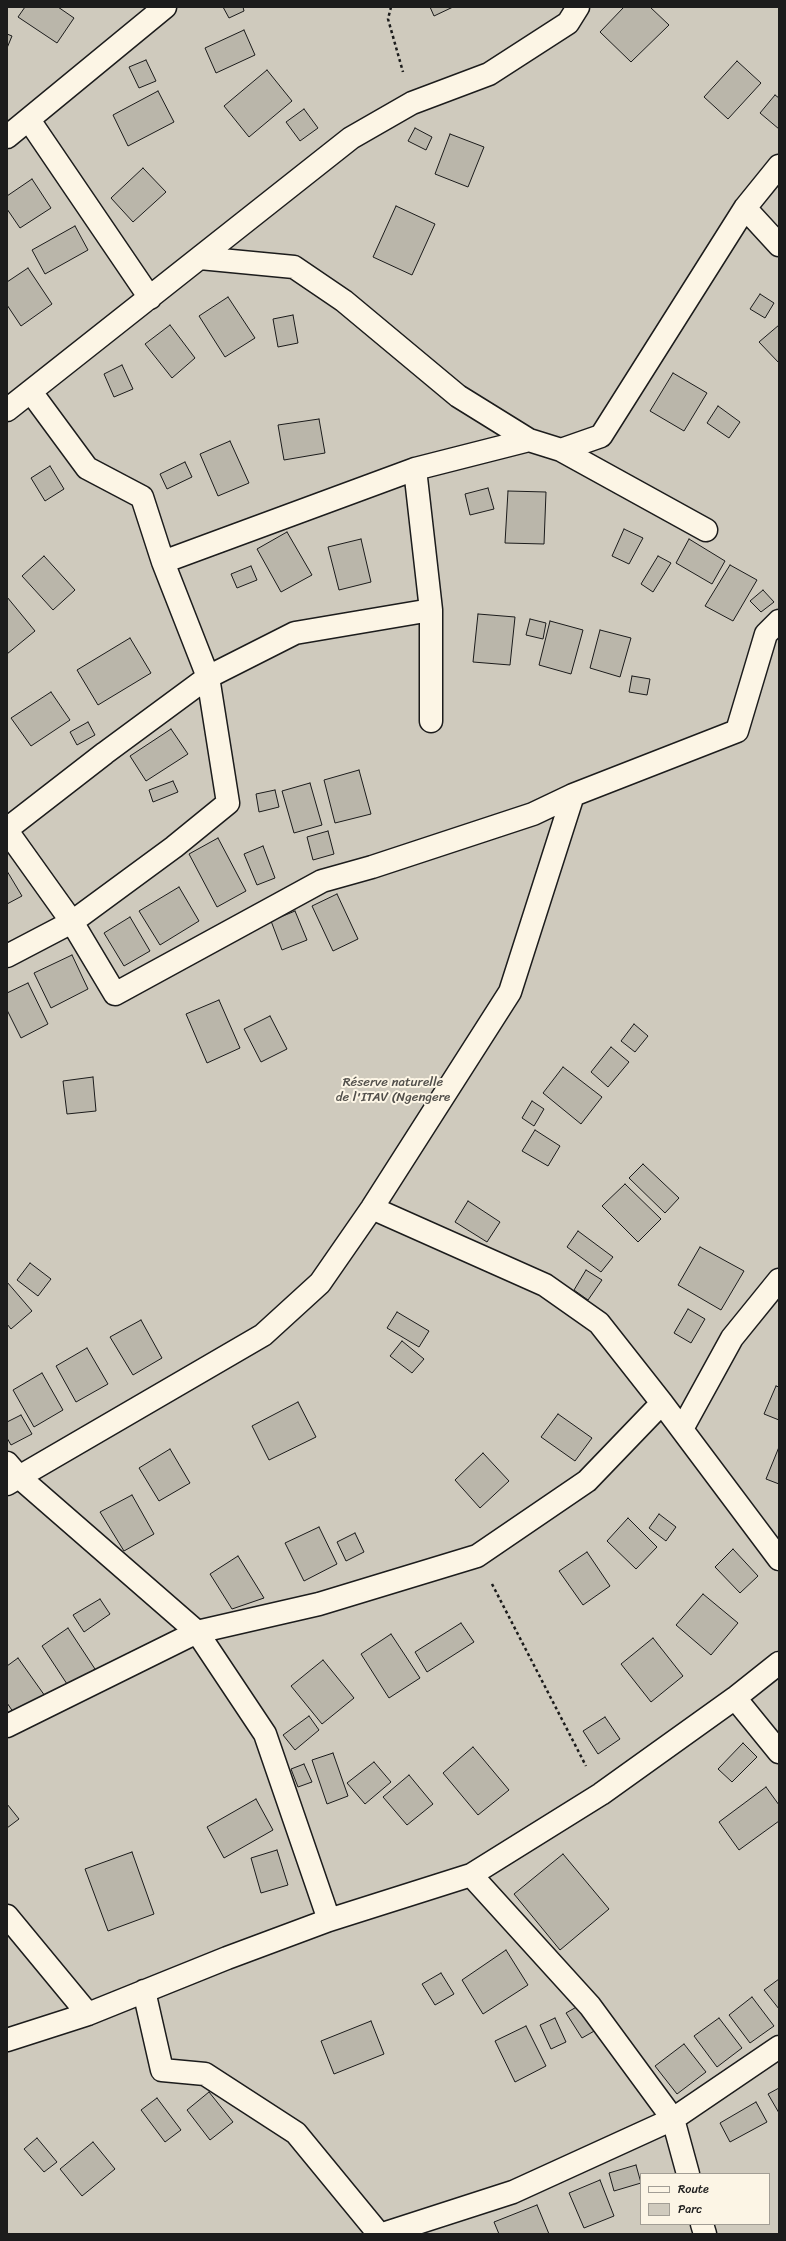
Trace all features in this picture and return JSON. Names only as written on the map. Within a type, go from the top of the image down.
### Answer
[{"type":"street","points":[[7,137],[165,7]]},
{"type":"street","points":[[7,410],[352,138],[412,103],[489,74],[568,23],[578,7]]},
{"type":"street","points":[[29,120],[150,298]]},
{"type":"street","points":[[561,450],[601,436],[745,208],[779,166]]},
{"type":"street","points":[[745,208],[779,245]]},
{"type":"street","points":[[200,258],[294,267],[344,301],[458,396],[529,440],[561,450],[706,530]]},
{"type":"street","points":[[7,956],[72,922],[174,847],[228,804],[208,677],[163,562],[142,497],[87,468],[31,392]]},
{"type":"street","points":[[163,562],[415,469],[529,440]]},
{"type":"street","points":[[415,469],[431,610],[431,721]]},
{"type":"street","points":[[431,610],[295,633],[208,677],[104,753],[7,830],[72,922],[115,994],[322,881],[372,867],[533,814],[572,795],[737,731],[766,634],[779,621]]},
{"type":"street","points":[[330,1920],[265,1734],[197,1632],[11,1475],[263,1335],[320,1282],[372,1208],[510,992],[572,795]]},
{"type":"street","points":[[372,1208],[545,1285],[599,1323],[682,1429],[779,1559]]},
{"type":"street","points":[[682,1429],[732,1338],[779,1280]]},
{"type":"street","points":[[11,1720],[197,1632],[319,1604],[477,1556],[587,1481],[662,1403]]},
{"type":"street","points":[[7,2040],[88,2014],[227,1958],[330,1920],[471,1875],[601,1794],[735,1698],[779,1663]]},
{"type":"street","points":[[735,1698],[779,1752]]},
{"type":"street","points":[[471,1875],[590,2006],[673,2120],[688,2173]]},
{"type":"street","points":[[7,1916],[88,2014]]},
{"type":"street","points":[[144,1991],[162,2070],[205,2074],[296,2133],[379,2234]]},
{"type":"street","points":[[383,2234],[513,2192],[673,2120],[779,2047]]},
{"type":"path","points":[[391,7],[388,19],[412,103]]},
{"type":"path","points":[[477,1556],[601,1794]]},
{"type":"green space","name":"Réserve naturelle de l'ITAV (Ngengere","points":[[7,7],[779,7],[779,2234],[7,2234]]},
{"type":"building","points":[[25,7],[58,7],[74,18],[57,43],[18,17]]},
{"type":"building","points":[[223,7],[243,7],[244,11],[229,18]]},
{"type":"building","points":[[430,7],[453,7],[434,16]]},
{"type":"building","points":[[624,7],[650,7],[669,25],[631,62],[600,32]]},
{"type":"building","points":[[244,30],[255,55],[216,73],[205,48]]},
{"type":"building","points":[[7,34],[12,36],[7,48]]},
{"type":"building","points":[[146,60],[156,81],[139,88],[129,67]]},
{"type":"building","points":[[737,61],[761,83],[728,119],[704,97]]},
{"type":"building","points":[[267,70],[292,101],[249,137],[224,106]]},
{"type":"building","points":[[158,91],[174,122],[128,146],[113,115]]},
{"type":"building","points":[[775,95],[779,98],[779,129],[760,113]]},
{"type":"building","points":[[304,109],[318,128],[300,141],[286,122]]},
{"type":"building","points":[[415,128],[432,137],[426,150],[408,141]]},
{"type":"building","points":[[450,134],[484,147],[468,187],[435,174]]},
{"type":"building","points":[[143,168],[166,192],[133,222],[111,198]]},
{"type":"building","points":[[32,179],[51,208],[20,228],[7,209],[7,196]]},
{"type":"building","points":[[396,206],[435,224],[412,275],[373,257]]},
{"type":"building","points":[[75,226],[88,250],[45,274],[32,250]]},
{"type":"building","points":[[28,268],[52,304],[21,326],[7,305],[7,282]]},
{"type":"building","points":[[760,294],[774,303],[765,318],[750,309]]},
{"type":"building","points":[[228,297],[255,338],[225,357],[199,316]]},
{"type":"building","points":[[293,315],[298,343],[278,347],[273,319]]},
{"type":"building","points":[[170,325],[195,358],[172,378],[145,344]]},
{"type":"building","points":[[779,325],[779,363],[759,342]]},
{"type":"building","points":[[122,365],[133,389],[114,397],[104,374]]},
{"type":"building","points":[[673,373],[707,393],[684,431],[650,411]]},
{"type":"building","points":[[718,406],[740,422],[729,438],[707,423]]},
{"type":"building","points":[[319,419],[325,453],[284,460],[278,425]]},
{"type":"building","points":[[230,441],[249,483],[218,496],[200,454]]},
{"type":"building","points":[[185,462],[192,477],[167,489],[160,474]]},
{"type":"building","points":[[50,466],[64,489],[45,501],[31,478]]},
{"type":"building","points":[[488,488],[494,509],[470,515],[465,494]]},
{"type":"building","points":[[508,491],[546,492],[544,544],[505,543]]},
{"type":"building","points":[[624,529],[643,538],[629,564],[612,556]]},
{"type":"building","points":[[287,532],[312,575],[281,592],[257,549]]},
{"type":"building","points":[[361,539],[371,582],[339,590],[328,547]]},
{"type":"building","points":[[689,539],[725,561],[712,584],[676,563]]},
{"type":"building","points":[[44,556],[75,590],[53,610],[22,576]]},
{"type":"building","points":[[658,556],[671,563],[653,592],[641,584]]},
{"type":"building","points":[[730,565],[757,580],[733,621],[705,606]]},
{"type":"building","points":[[251,566],[257,580],[237,588],[231,574]]},
{"type":"building","points":[[763,590],[774,602],[761,612],[750,601]]},
{"type":"building","points":[[7,597],[35,631],[7,654]]},
{"type":"building","points":[[478,614],[515,617],[510,665],[473,662]]},
{"type":"building","points":[[530,619],[546,623],[543,639],[526,635]]},
{"type":"building","points":[[550,621],[583,630],[571,674],[539,665]]},
{"type":"building","points":[[600,630],[631,638],[620,677],[590,668]]},
{"type":"building","points":[[130,638],[151,673],[98,705],[77,670]]},
{"type":"building","points":[[632,676],[650,679],[647,695],[629,692]]},
{"type":"building","points":[[51,692],[70,720],[31,746],[11,718]]},
{"type":"building","points":[[88,722],[95,735],[77,745],[70,732]]},
{"type":"building","points":[[171,729],[188,754],[146,781],[130,756]]},
{"type":"building","points":[[359,770],[371,814],[335,823],[324,780]]},
{"type":"building","points":[[173,781],[178,792],[153,802],[149,790]]},
{"type":"building","points":[[310,783],[322,825],[294,833],[282,791]]},
{"type":"building","points":[[275,790],[279,807],[259,812],[256,794]]},
{"type":"building","points":[[328,831],[334,854],[313,860],[307,837]]},
{"type":"building","points":[[218,838],[246,891],[217,907],[189,854]]},
{"type":"building","points":[[263,846],[275,878],[257,885],[244,854]]},
{"type":"building","points":[[7,871],[22,896],[7,904]]},
{"type":"building","points":[[179,887],[199,921],[160,945],[139,911]]},
{"type":"building","points":[[337,894],[358,939],[333,951],[312,906]]},
{"type":"building","points":[[295,911],[307,940],[282,950],[271,921]]},
{"type":"building","points":[[130,917],[150,951],[124,966],[104,933]]},
{"type":"building","points":[[72,955],[88,989],[51,1008],[34,973]]},
{"type":"building","points":[[28,983],[48,1024],[21,1038],[7,1010],[7,993]]},
{"type":"building","points":[[219,1000],[240,1048],[207,1063],[186,1014]]},
{"type":"building","points":[[270,1016],[287,1049],[261,1062],[244,1029]]},
{"type":"building","points":[[634,1024],[648,1036],[635,1052],[621,1041]]},
{"type":"building","points":[[611,1047],[629,1062],[608,1087],[591,1072]]},
{"type":"building","points":[[563,1067],[602,1097],[581,1124],[543,1093]]},
{"type":"building","points":[[93,1077],[96,1111],[67,1114],[63,1081]]},
{"type":"building","points":[[532,1101],[544,1109],[534,1126],[522,1118]]},
{"type":"building","points":[[535,1130],[560,1146],[548,1166],[522,1151]]},
{"type":"building","points":[[643,1164],[679,1198],[665,1213],[629,1178]]},
{"type":"building","points":[[625,1184],[661,1219],[638,1242],[602,1206]]},
{"type":"building","points":[[468,1201],[500,1222],[487,1242],[455,1222]]},
{"type":"building","points":[[578,1231],[613,1257],[601,1272],[567,1247]]},
{"type":"building","points":[[700,1247],[744,1271],[721,1310],[678,1285]]},
{"type":"building","points":[[30,1263],[51,1279],[38,1296],[17,1280]]},
{"type":"building","points":[[586,1270],[602,1280],[588,1300],[574,1290]]},
{"type":"building","points":[[7,1282],[32,1311],[11,1329],[7,1324]]},
{"type":"building","points":[[688,1309],[705,1319],[691,1343],[674,1333]]},
{"type":"building","points":[[397,1312],[429,1331],[419,1347],[387,1328]]},
{"type":"building","points":[[141,1320],[162,1358],[133,1375],[110,1337]]},
{"type":"building","points":[[402,1341],[424,1359],[412,1373],[390,1356]]},
{"type":"building","points":[[87,1348],[108,1384],[76,1402],[56,1366]]},
{"type":"building","points":[[42,1373],[63,1410],[34,1427],[13,1390]]},
{"type":"building","points":[[776,1386],[779,1387],[779,1420],[764,1414]]},
{"type":"building","points":[[298,1402],[316,1437],[269,1460],[252,1426]]},
{"type":"building","points":[[558,1414],[592,1438],[575,1461],[541,1437]]},
{"type":"building","points":[[21,1415],[32,1434],[11,1445],[7,1438],[7,1422]]},
{"type":"building","points":[[779,1447],[779,1484],[766,1479]]},
{"type":"building","points":[[170,1449],[190,1483],[159,1501],[139,1468]]},
{"type":"building","points":[[483,1453],[509,1481],[480,1508],[455,1480]]},
{"type":"building","points":[[132,1495],[154,1534],[124,1551],[100,1512]]},
{"type":"building","points":[[659,1514],[676,1527],[666,1541],[649,1528]]},
{"type":"building","points":[[628,1518],[657,1547],[636,1569],[607,1541]]},
{"type":"building","points":[[319,1527],[337,1564],[304,1581],[285,1543]]},
{"type":"building","points":[[355,1533],[364,1552],[346,1561],[337,1542]]},
{"type":"building","points":[[733,1549],[758,1576],[740,1593],[715,1567]]},
{"type":"building","points":[[587,1552],[610,1586],[583,1605],[559,1571]]},
{"type":"building","points":[[238,1556],[264,1598],[232,1609],[210,1574]]},
{"type":"building","points":[[703,1594],[738,1623],[711,1655],[676,1625]]},
{"type":"building","points":[[100,1599],[110,1614],[84,1632],[73,1615]]},
{"type":"building","points":[[461,1623],[474,1642],[427,1672],[415,1652]]},
{"type":"building","points":[[68,1628],[95,1669],[69,1687],[42,1646]]},
{"type":"building","points":[[391,1634],[420,1678],[389,1698],[361,1654]]},
{"type":"building","points":[[653,1638],[683,1676],[651,1702],[621,1664]]},
{"type":"building","points":[[18,1658],[45,1696],[16,1716],[7,1703],[7,1666]]},
{"type":"building","points":[[323,1660],[354,1698],[322,1724],[291,1686]]},
{"type":"building","points":[[309,1716],[319,1730],[295,1750],[283,1735]]},
{"type":"building","points":[[605,1717],[620,1739],[598,1754],[583,1731]]},
{"type":"building","points":[[743,1743],[757,1757],[732,1782],[718,1769]]},
{"type":"building","points":[[473,1747],[509,1790],[478,1815],[443,1773]]},
{"type":"building","points":[[333,1753],[348,1796],[327,1804],[312,1760]]},
{"type":"building","points":[[374,1762],[391,1782],[365,1804],[347,1783]]},
{"type":"building","points":[[304,1764],[312,1782],[298,1787],[291,1769]]},
{"type":"building","points":[[409,1775],[433,1804],[407,1825],[383,1797]]},
{"type":"building","points":[[766,1787],[779,1805],[779,1821],[739,1850],[719,1822]]},
{"type":"building","points":[[256,1799],[273,1830],[224,1858],[207,1827]]},
{"type":"building","points":[[7,1804],[19,1819],[7,1828]]},
{"type":"building","points":[[277,1850],[288,1885],[261,1893],[251,1858]]},
{"type":"building","points":[[132,1852],[154,1914],[108,1931],[85,1869]]},
{"type":"building","points":[[563,1854],[609,1909],[560,1950],[514,1894]]},
{"type":"building","points":[[506,1950],[528,1985],[483,2014],[462,1980]]},
{"type":"building","points":[[441,1973],[454,1994],[435,2005],[422,1984]]},
{"type":"building","points":[[779,1979],[779,2009],[764,1990]]},
{"type":"building","points":[[752,1997],[774,2026],[750,2043],[729,2015]]},
{"type":"building","points":[[580,2005],[596,2030],[582,2038],[566,2013]]},
{"type":"building","points":[[555,2018],[566,2042],[551,2049],[540,2025]]},
{"type":"building","points":[[719,2018],[742,2048],[717,2067],[694,2036]]},
{"type":"building","points":[[371,2021],[384,2054],[334,2074],[321,2041]]},
{"type":"building","points":[[526,2026],[546,2066],[515,2082],[495,2041]]},
{"type":"building","points":[[684,2044],[706,2072],[677,2094],[655,2066]]},
{"type":"building","points":[[779,2088],[779,2113],[768,2094]]},
{"type":"building","points":[[209,2092],[233,2122],[210,2140],[187,2110]]},
{"type":"building","points":[[157,2098],[181,2130],[165,2142],[141,2110]]},
{"type":"building","points":[[756,2102],[767,2122],[730,2142],[720,2123]]},
{"type":"building","points":[[37,2138],[57,2162],[44,2172],[24,2149]]},
{"type":"building","points":[[93,2142],[115,2169],[82,2196],[60,2169]]},
{"type":"building","points":[[636,2165],[640,2183],[614,2191],[609,2173]]},
{"type":"building","points":[[600,2180],[614,2216],[584,2228],[569,2193]]},
{"type":"building","points":[[537,2205],[549,2234],[499,2234],[494,2222]]}]
